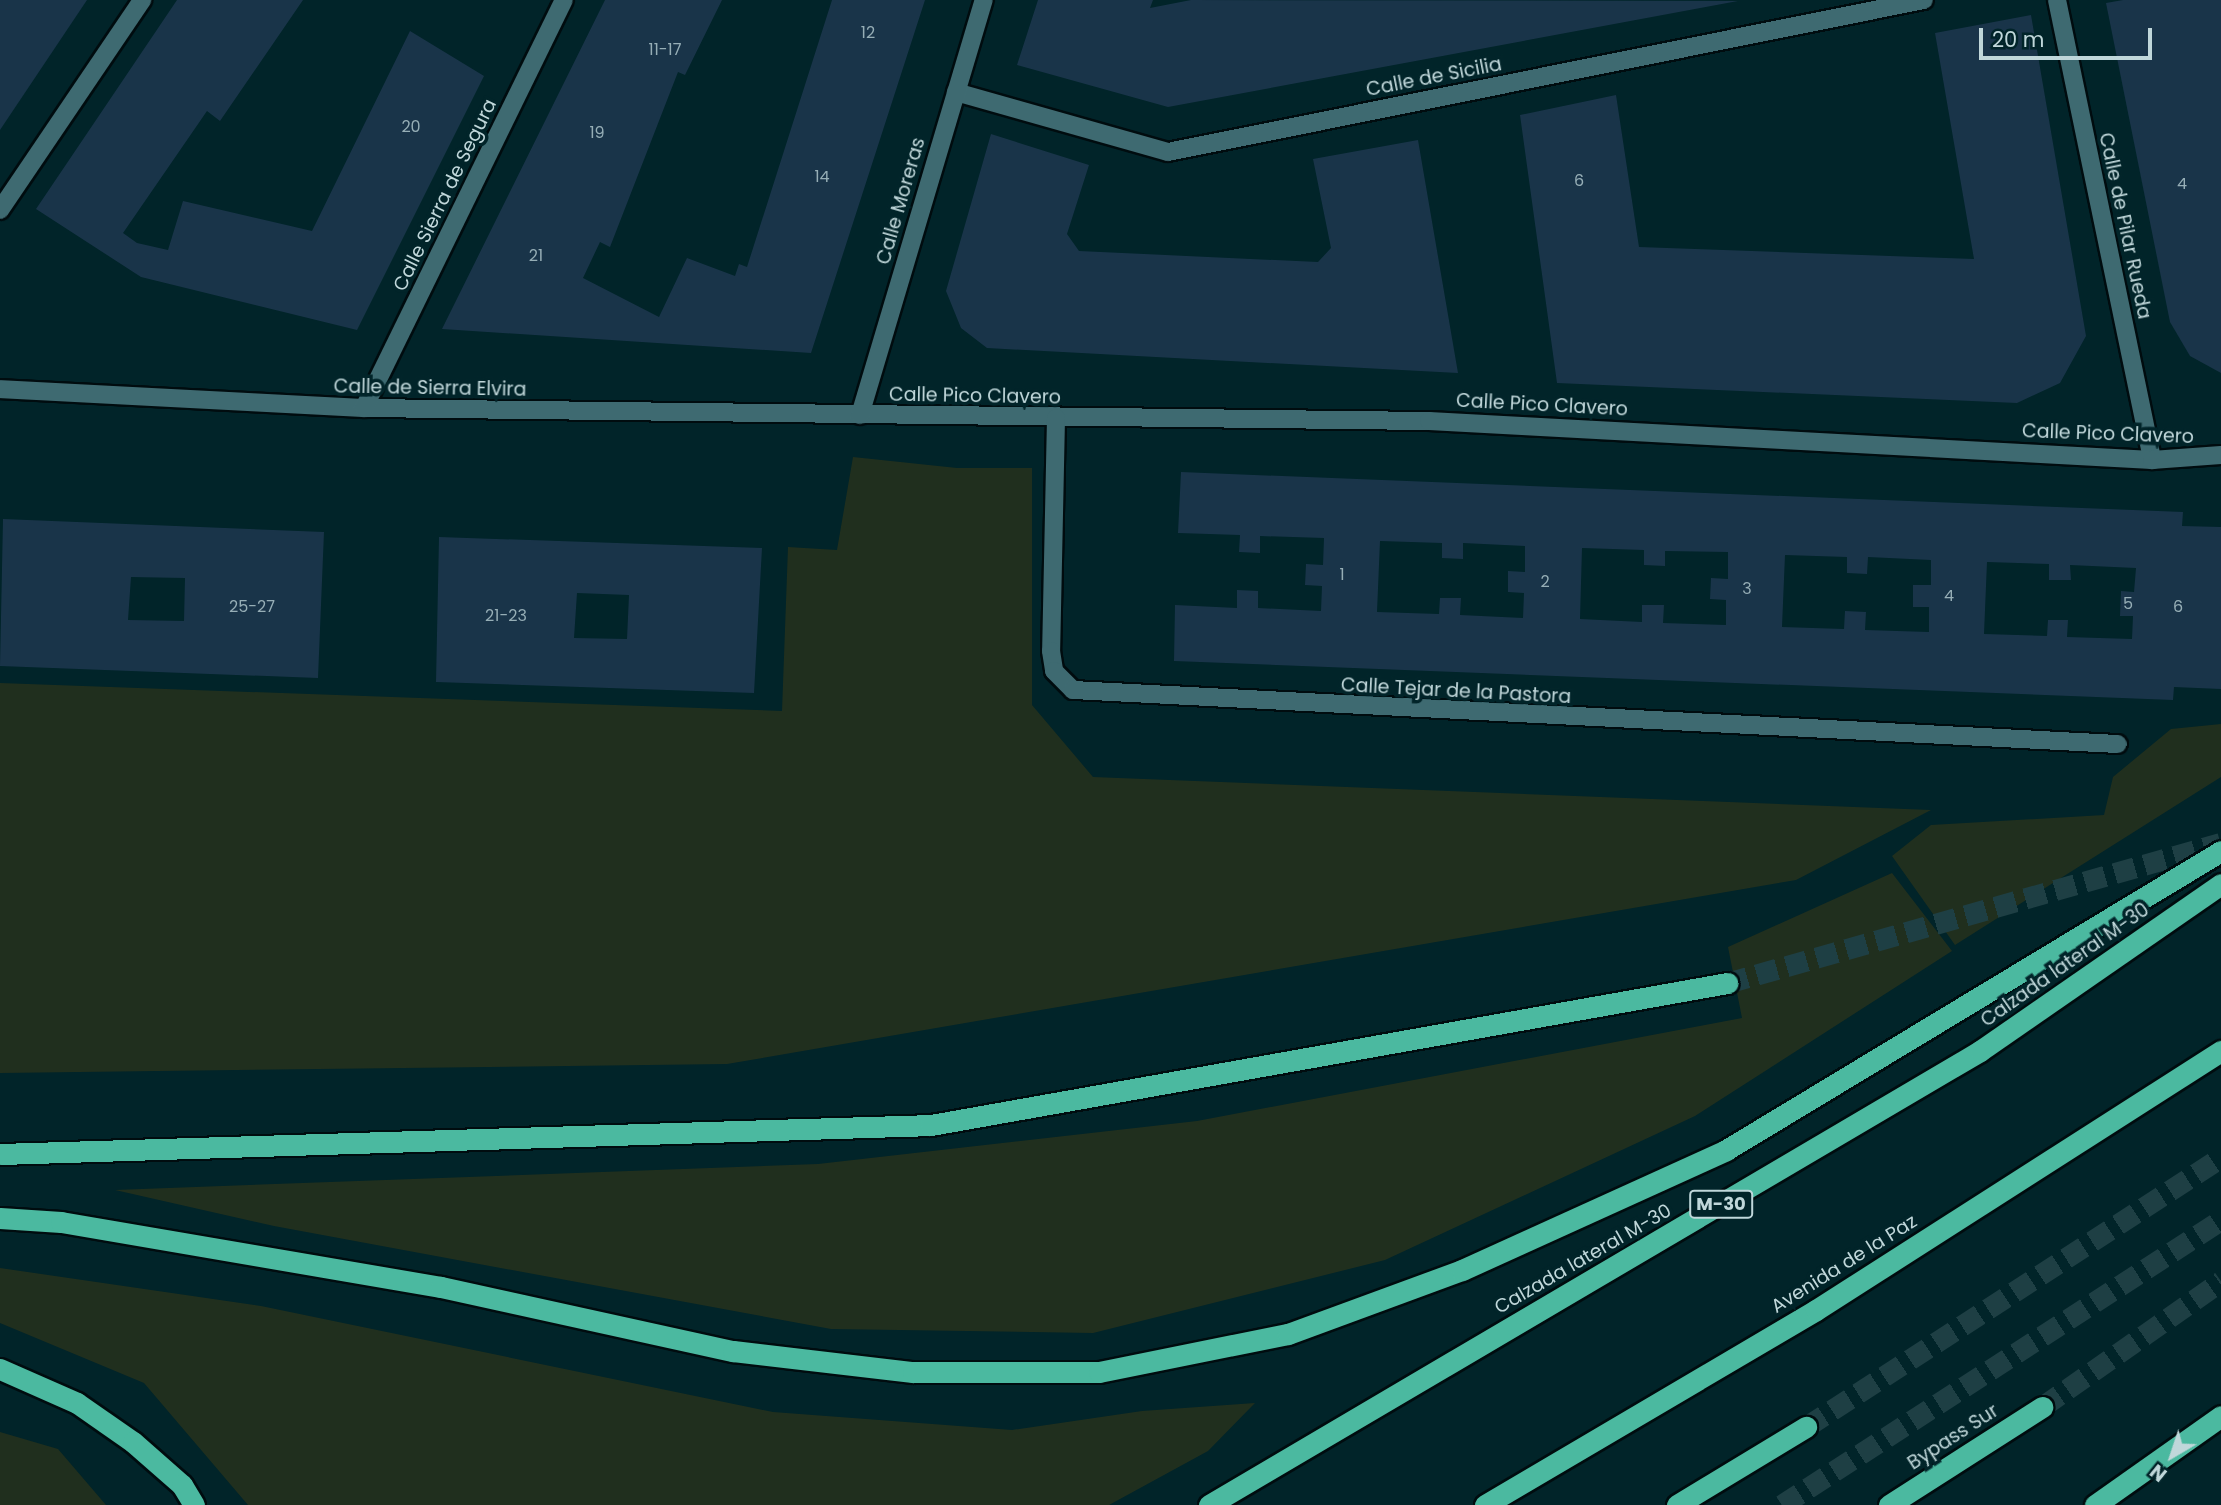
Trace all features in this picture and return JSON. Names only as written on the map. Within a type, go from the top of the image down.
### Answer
[{"type":"highway","points":[[0,1218],[61,1222],[441,1287],[733,1351],[913,1372],[1099,1372],[1288,1334],[1462,1270],[1714,1156],[2221,851]]},
{"type":"highway","name":"Calzada lateral M-30","points":[[1209,1505],[1980,1051],[2221,884]]},
{"type":"highway","points":[[0,1154],[931,1125],[1727,983]]},
{"type":"highway","name":"Avenida de la Paz","points":[[1485,1505],[1816,1310],[2221,1051]]},
{"type":"highway","points":[[0,1369],[77,1404],[110,1427],[181,1485],[194,1505]]},
{"type":"highway","name":"Bypass Sur","points":[[1889,1505],[2042,1407]]},
{"type":"highway","points":[[2095,1505],[2221,1416]]},
{"type":"highway","points":[[1676,1505],[1806,1427]]},
{"type":"street","points":[[0,210],[142,0]]},
{"type":"street","name":"Calle Sierra de Segura","points":[[364,408],[564,0]]},
{"type":"street","name":"Calle Moreras","points":[[860,415],[984,0]]},
{"type":"street","name":"Calle de Sicilia","points":[[956,92],[1168,152],[1924,0]]},
{"type":"street","name":"Calle de Pilar Rueda","points":[[2057,0],[2152,460]]},
{"type":"street","name":"Calle de Sierra Elvira","points":[[0,389],[364,408],[860,415]]},
{"type":"street","name":"Calle Pico Clavero","points":[[860,415],[1443,422],[2152,460],[2221,455]]},
{"type":"street","name":"Calle Tejar de la Pastora","points":[[1056,418],[1051,652],[1054,671],[1073,690],[2118,744]]},
{"type":"green space","points":[[853,457],[957,468],[1032,468],[1032,705],[1093,777],[1931,810],[1796,880],[727,1064],[0,1073],[0,683],[782,711],[788,547],[837,550]]},
{"type":"green space","points":[[2221,724],[2221,777],[1955,945],[1892,856],[1931,825],[2104,815],[2113,777],[2171,729]]},
{"type":"green space","points":[[1892,873],[1952,951],[1695,1116],[1385,1260],[1093,1333],[831,1329],[274,1226],[115,1190],[818,1164],[1197,1121],[1742,1018],[1728,947]]},
{"type":"green space","points":[[0,1268],[261,1306],[773,1412],[1012,1430],[1142,1411],[1255,1403],[1208,1451],[1109,1505],[248,1505],[144,1383],[0,1323]]},
{"type":"green space","points":[[0,1432],[58,1449],[106,1505],[0,1505]]},
{"type":"building","points":[[0,0],[87,0],[0,130]]},
{"type":"building","points":[[177,0],[303,0],[220,121],[207,111],[123,233],[137,243],[168,250],[183,201],[312,231],[410,31],[484,76],[357,330],[141,277],[36,209]]},
{"type":"building","points":[[605,0],[722,0],[685,75],[678,72],[610,247],[600,242],[583,278],[659,317],[687,258],[735,276],[739,264],[747,267],[832,0],[925,0],[811,353],[442,329]]},
{"type":"building","points":[[1038,0],[1153,0],[1150,8],[1191,0],[1738,1],[1168,107],[1017,65]]},
{"type":"building","points":[[2123,0],[2221,0],[2221,373],[2190,356],[2170,322],[2106,3]]},
{"type":"building","points":[[2031,15],[2086,336],[2060,383],[2017,403],[1557,383],[1520,115],[1616,95],[1639,247],[1974,259],[1935,33]]},
{"type":"building","points":[[991,134],[1089,165],[1067,234],[1079,251],[1318,262],[1331,248],[1313,159],[1418,140],[1458,373],[987,348],[961,328],[946,291]]},
{"type":"building","points":[[1181,472],[2183,512],[2182,526],[2221,527],[2221,689],[2174,687],[2173,700],[1174,661],[1175,605],[1237,608],[1237,590],[1258,591],[1258,608],[1321,611],[1322,586],[1305,585],[1306,564],[1323,565],[1324,538],[1260,536],[1260,553],[1239,552],[1240,535],[1178,533]],"holes":[[[1380,541],[1442,543],[1442,558],[1463,559],[1463,543],[1525,546],[1525,572],[1508,571],[1508,592],[1524,593],[1523,618],[1460,615],[1461,598],[1440,598],[1439,614],[1377,612]],[[1582,548],[1644,550],[1644,565],[1665,566],[1665,551],[1728,552],[1728,579],[1711,578],[1710,599],[1726,600],[1726,625],[1663,623],[1664,605],[1642,605],[1642,622],[1580,619]],[[1785,555],[1847,557],[1847,573],[1867,574],[1868,557],[1931,560],[1931,585],[1913,585],[1913,607],[1929,607],[1929,632],[1865,630],[1866,612],[1845,611],[1844,629],[1782,627]],[[1987,562],[2049,564],[2049,580],[2071,580],[2070,565],[2136,568],[2134,592],[2121,591],[2120,616],[2133,616],[2132,639],[2067,637],[2068,620],[2048,620],[2047,636],[1984,634]]]},
{"type":"building","points":[[3,519],[324,532],[318,678],[0,666]],"holes":[[[131,577],[185,578],[184,621],[128,620]]]},
{"type":"building","points":[[439,537],[762,548],[754,693],[436,682]],"holes":[[[577,593],[629,595],[627,639],[574,638]]]},
{"type":"tunnel","points":[[1727,983],[2221,843]]},
{"type":"tunnel","points":[[1806,1427],[2221,1158]]},
{"type":"tunnel","points":[[1782,1505],[2221,1220]]},
{"type":"tunnel","points":[[2042,1407],[2221,1281]]}]
